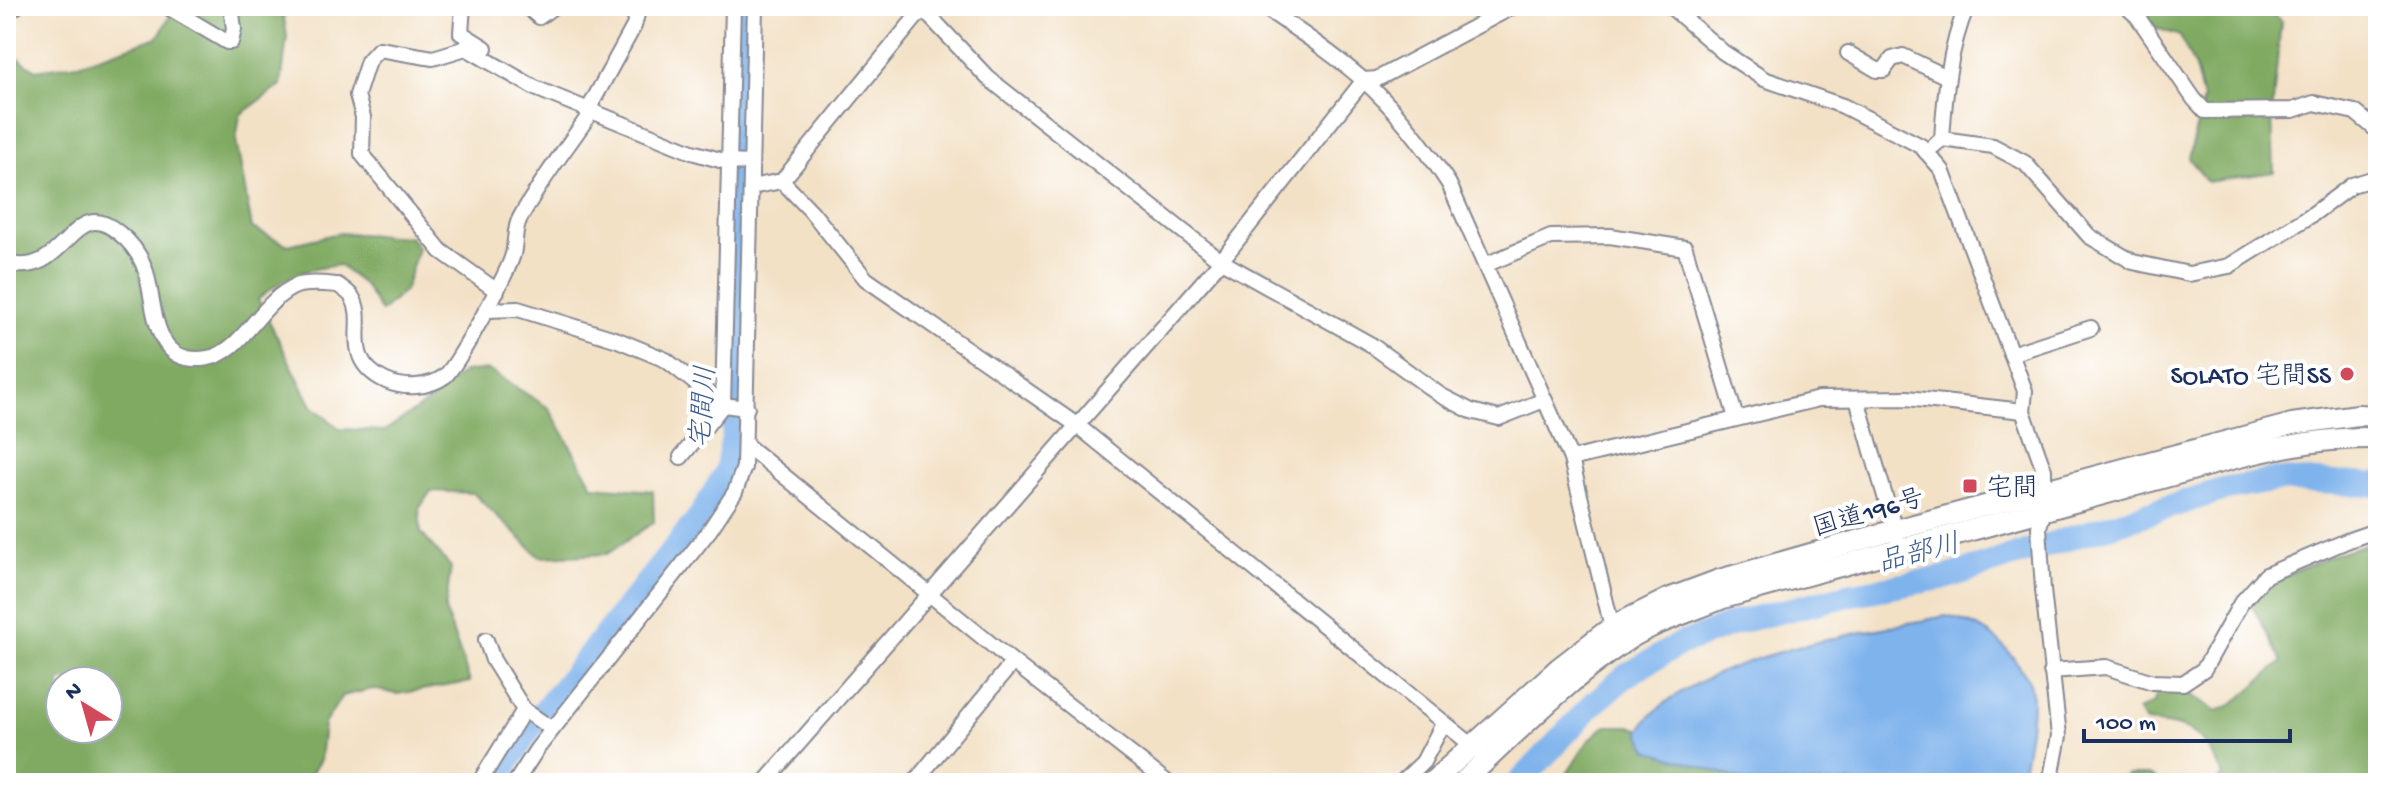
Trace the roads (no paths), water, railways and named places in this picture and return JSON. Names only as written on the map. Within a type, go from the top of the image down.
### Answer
[{"type":"highway","name":"国道196号","points":[[1898,540],[2045,489],[2292,424],[2358,415],[2378,416]]},
{"type":"highway","name":"国道196号","points":[[1431,783],[1559,668],[1618,635],[1668,599],[1719,580],[2044,510],[2297,443],[2378,438]]},
{"type":"highway","name":"国道196号","points":[[1462,783],[1577,679],[1618,635]]},
{"type":"street","points":[[6,13],[17,6]]},
{"type":"street","points":[[166,6],[227,42],[231,42],[234,29],[231,6]]},
{"type":"street","points":[[463,6],[461,33],[498,57],[501,69]]},
{"type":"street","points":[[526,6],[539,17],[554,6]]},
{"type":"street","points":[[6,263],[21,267],[42,262],[58,252],[72,234],[86,223],[103,221],[135,248],[146,272],[156,327],[169,348],[188,359],[208,358],[225,352],[277,297],[298,285],[338,285],[353,297],[357,318],[356,346],[367,368],[387,382],[408,387],[431,384],[447,375],[497,291],[513,255],[518,221],[590,110],[634,26],[639,6]]},
{"type":"street","points":[[515,783],[552,729],[709,531],[735,492],[744,467],[746,445],[735,407],[738,162],[733,6]]},
{"type":"street","points":[[681,457],[735,407],[751,187],[738,162],[755,6]]},
{"type":"street","points":[[1262,6],[1364,80],[1424,146],[1449,184],[1571,459],[1618,635]]},
{"type":"street","points":[[1670,6],[1723,52],[1764,79],[1843,106],[1921,146],[1942,170],[2025,391],[2023,411],[2044,470],[2044,510],[2039,527],[2059,736],[2050,783]]},
{"type":"street","points":[[1926,152],[1942,139],[1947,77],[1958,27],[1967,6]]},
{"type":"street","points":[[2126,6],[2137,16],[2205,111],[2293,110],[2314,103],[2355,112],[2378,131]]},
{"type":"street","points":[[751,187],[782,181],[922,7],[988,78],[1221,261],[1370,344],[1440,395],[1471,411],[1499,418],[1544,400]]},
{"type":"street","points":[[764,783],[1221,261],[1364,80],[1377,79],[1505,8]]},
{"type":"street","points":[[497,291],[441,251],[362,154],[363,117],[357,95],[368,61],[379,49],[433,58],[466,48],[535,88],[692,152],[738,162]]},
{"type":"street","points":[[1848,53],[1877,70],[1884,70],[1892,59],[1903,56],[1947,77]]},
{"type":"street","points":[[1942,139],[1993,146],[2025,163],[2089,236],[2133,262],[2189,274],[2229,266],[2313,214],[2352,185],[2378,177]]},
{"type":"street","points":[[782,181],[811,211],[866,279],[1078,426],[1488,759]]},
{"type":"street","points":[[1485,265],[1551,237],[1610,236],[1685,248],[1736,418]]},
{"type":"street","points":[[486,310],[518,309],[618,340],[666,360],[735,407]]},
{"type":"street","points":[[2011,354],[2091,328]]},
{"type":"street","points":[[1571,459],[1819,399],[1907,398],[2023,411]]},
{"type":"street","points":[[1857,399],[1898,540]]},
{"type":"street","points":[[746,445],[1013,662],[1168,783]]},
{"type":"street","points":[[2051,671],[2106,667],[2153,682],[2183,683],[2204,669],[2241,603],[2266,575],[2378,530]]},
{"type":"street","points":[[486,640],[493,660],[524,710],[552,729]]},
{"type":"street","points":[[914,783],[1013,662]]},
{"type":"street","points":[[479,783],[524,710]]},
{"type":"street","points":[[1401,783],[1423,762],[1443,724]]},
{"type":"water","points":[[1946,616],[1980,628],[1998,640],[2028,680],[2032,693],[2031,718],[2019,783],[1753,783],[1648,750],[1639,731],[1662,706],[1694,684],[1734,667],[1825,640]]},
{"type":"waterway","name":"宅間川","points":[[495,783],[529,730],[700,516],[726,472],[734,432],[736,174],[744,6]]},
{"type":"waterway","name":"品部川","points":[[1519,783],[1593,704],[1627,675],[1678,645],[1738,622],[1853,594],[1947,577],[2222,490],[2277,480],[2378,483]]},
{"type":"place","name":"SOLATO 宅間SS","points":[[2347,374]]},
{"type":"place","name":"宅間","points":[[1970,486]]}]
